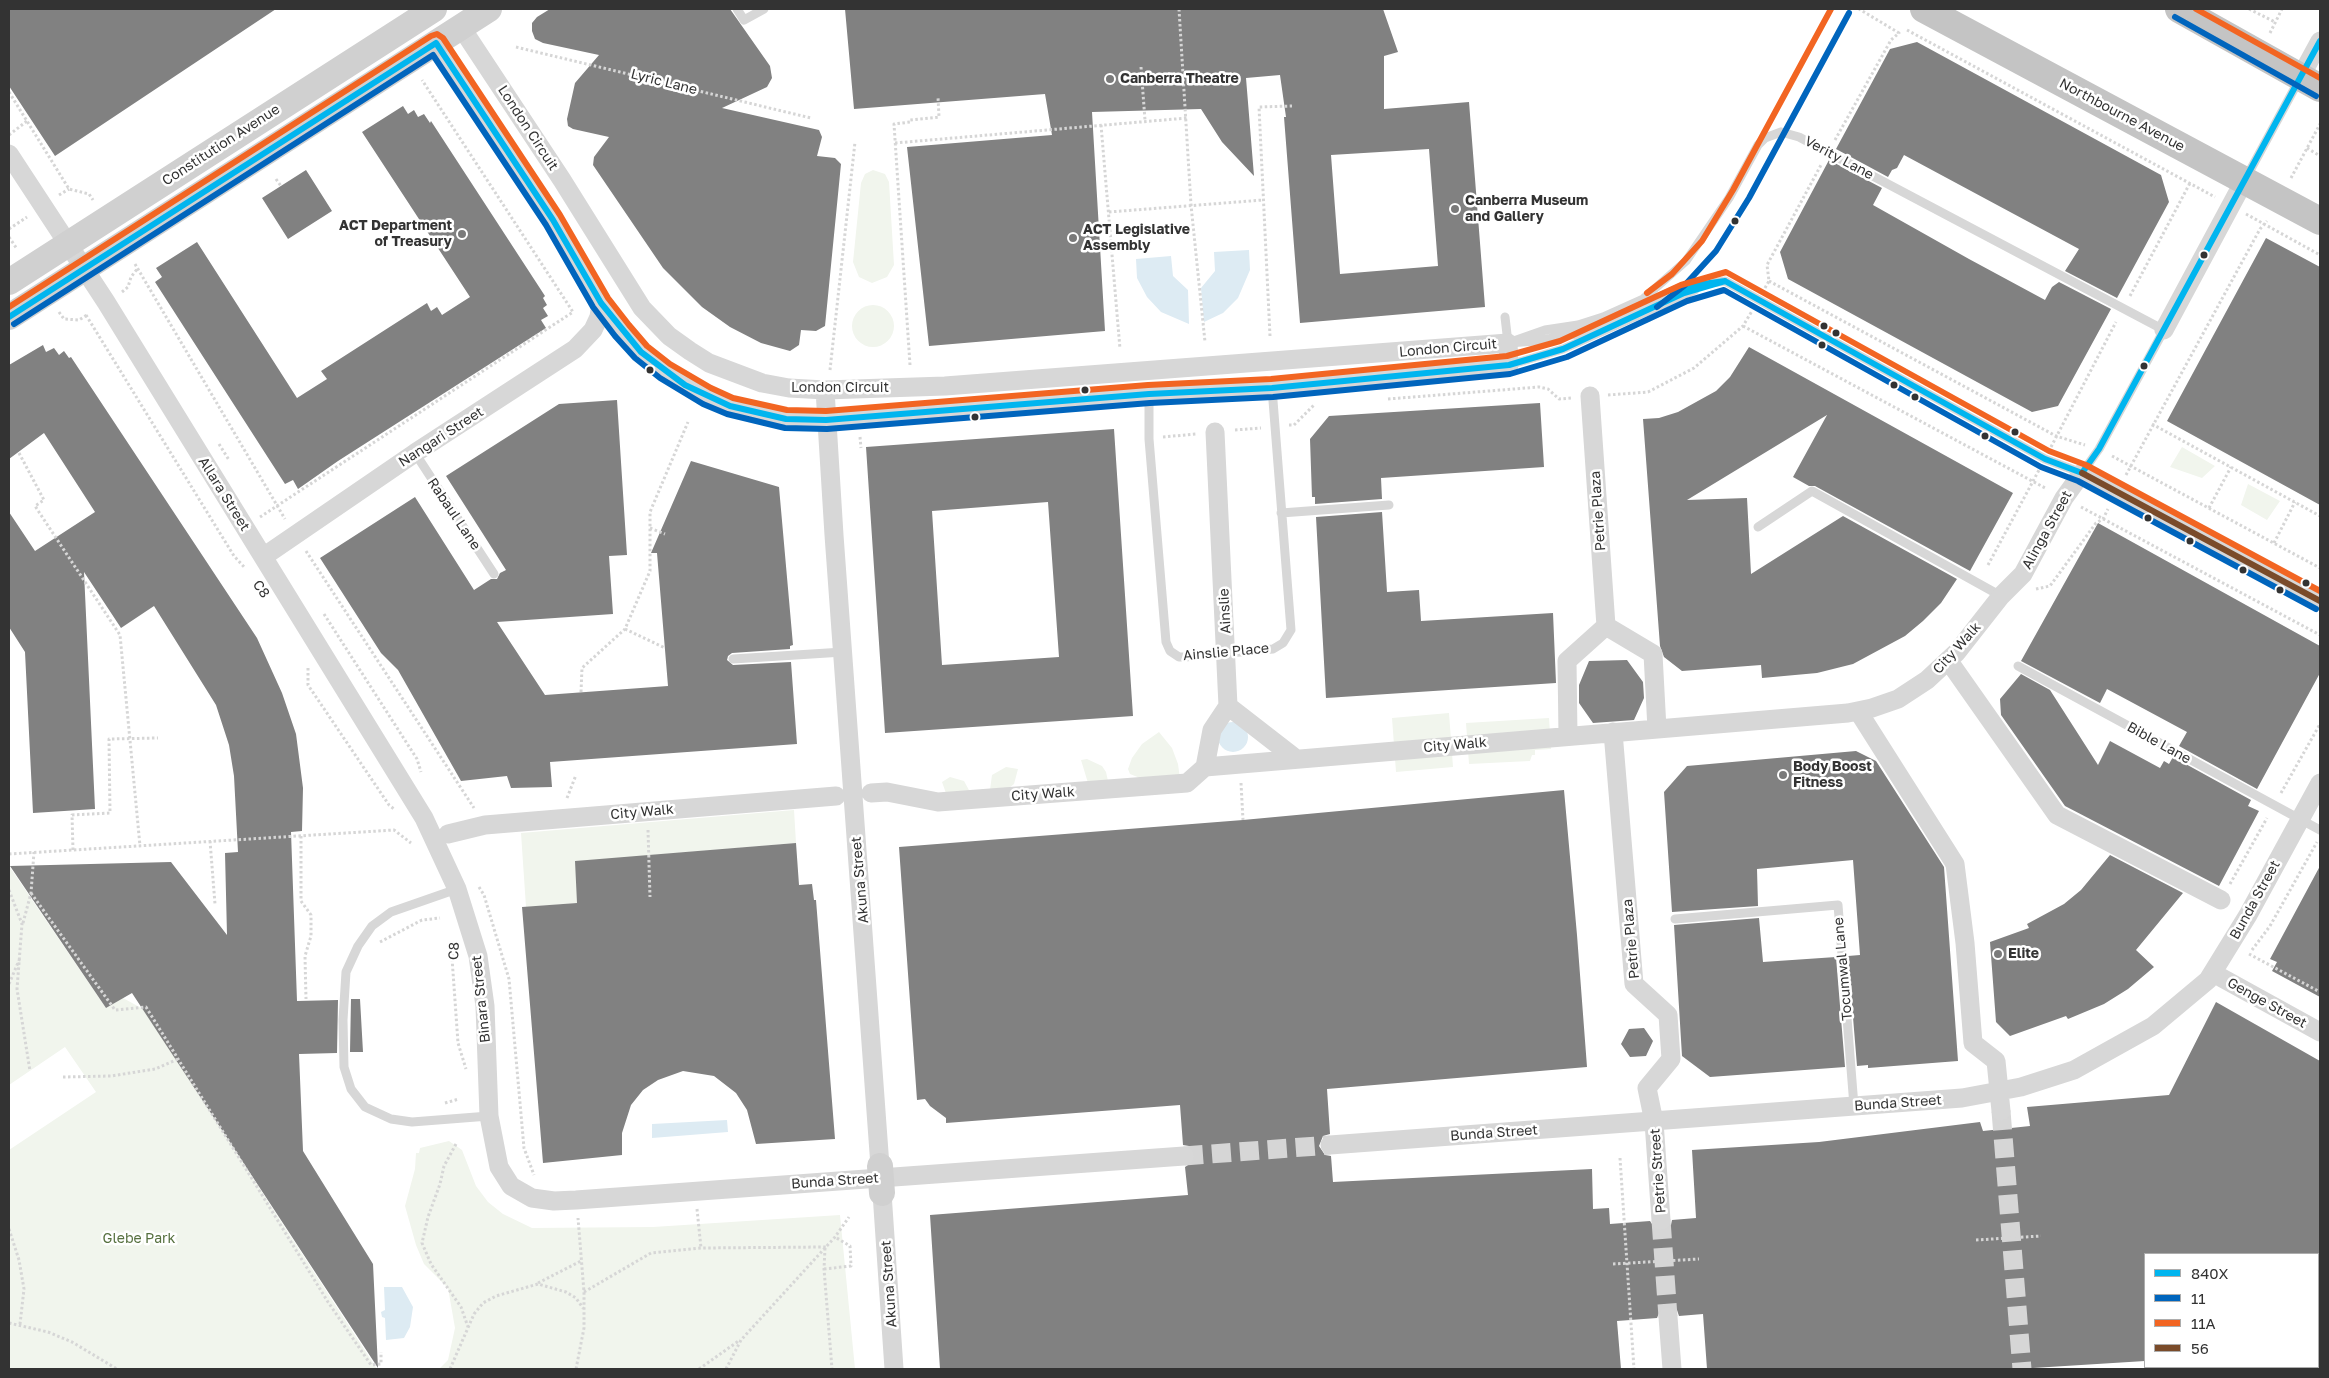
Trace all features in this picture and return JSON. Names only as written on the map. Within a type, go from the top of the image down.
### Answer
[{"type":"highway","name":"Northbourne Avenue","points":[[1924,9],[2320,221]]},
{"type":"highway","points":[[2179,9],[2310,82]]},
{"type":"street","points":[[9,317],[436,43],[455,18],[489,9]]},
{"type":"street","name":"London Circuit","points":[[423,12],[436,43],[553,220],[601,303],[622,331],[641,352],[665,371],[707,396],[760,414],[786,419],[826,420],[1149,394],[1272,388],[1509,366]]},
{"type":"street","name":"Constitution Avenue","points":[[9,282],[423,12]]},
{"type":"street","name":"London Circuit","points":[[455,18],[562,180],[642,308],[669,336],[709,363],[762,383],[789,388],[825,390],[945,386],[1508,343]]},
{"type":"street","name":"Alinga Street","points":[[2310,82],[2320,41]]},
{"type":"street","name":"Allara Street","points":[[9,154],[84,268],[424,818],[441,836]]},
{"type":"street","name":"Alinga Street","points":[[2164,330],[2244,181]]},
{"type":"street","name":"Nangari Street","points":[[263,557],[415,453],[575,349],[593,330],[599,317],[601,303]]},
{"type":"street","points":[[1508,343],[1509,366]]},
{"type":"street","points":[[1232,365],[1272,388]]},
{"type":"street","points":[[1149,394],[1160,382],[1178,368]]},
{"type":"street","name":"Akuna Street","points":[[825,390],[894,1369]]},
{"type":"street","name":"Petrie Plaza","points":[[1590,396],[1606,626]]},
{"type":"street","name":"Ainslie","points":[[1215,432],[1227,652],[1228,706]]},
{"type":"street","points":[[2082,473],[2320,601]]},
{"type":"street","name":"Alinga Street","points":[[2001,596],[2023,574],[2064,498],[2082,473]]},
{"type":"street","name":"City Walk","points":[[871,793],[887,792],[938,802],[1187,783],[1205,766],[1858,711],[1898,699],[1927,680],[1948,660],[2001,596]]},
{"type":"street","points":[[1568,736],[1567,661],[1606,626],[1653,654],[1657,728]]},
{"type":"street","points":[[1948,660],[2057,815],[2221,900]]},
{"type":"street","points":[[1205,766],[1212,730],[1228,706],[1295,758]]},
{"type":"street","points":[[1858,711],[1955,864],[1966,943],[1973,1043],[1996,1061],[2001,1111]]},
{"type":"street","name":"Petrie Plaza","points":[[1613,732],[1634,984],[1668,1015],[1671,1059],[1647,1088],[1654,1122]]},
{"type":"street","name":"Bunda Street","points":[[1330,1145],[1962,1098],[2021,1087],[2074,1070],[2153,1026],[2193,994],[2213,973],[2320,783]]},
{"type":"street","name":"City Walk","points":[[441,836],[485,825],[836,796]]},
{"type":"street","name":"Binara Street","points":[[441,836],[478,956],[485,1006],[489,1116],[499,1167]]},
{"type":"street","name":"Genge Street","points":[[2213,973],[2320,1032]]},
{"type":"street","name":"Petrie Street","points":[[1654,1122],[1662,1220]]},
{"type":"street","name":"Bunda Street","points":[[499,1167],[511,1186],[532,1198],[554,1201],[1184,1156]]},
{"type":"street","points":[[1668,1317],[1672,1369]]},
{"type":"lane","points":[[737,9],[744,20],[764,9]]},
{"type":"lane","name":"Alinga Street","points":[[2244,181],[2310,82]]},
{"type":"lane","name":"Verity Lane","points":[[1508,343],[1545,330],[1578,325],[1603,317],[1642,299],[1686,261],[1729,198],[1758,145],[1765,138],[1781,132],[1790,133],[1828,152],[2164,330]]},
{"type":"lane","points":[[1725,282],[2045,459],[2082,473]]},
{"type":"lane","name":"London Circuit","points":[[1508,343],[1563,337],[1586,331],[1681,287],[1725,282]]},
{"type":"lane","name":"London Circuit","points":[[1509,366],[1562,350],[1684,293],[1725,282]]},
{"type":"lane","points":[[1505,317],[1508,343]]},
{"type":"lane","name":"Alinga Street","points":[[2082,473],[2099,449],[2164,330]]},
{"type":"lane","name":"Ainslie Place","points":[[1149,394],[1149,439],[1168,647],[1179,657],[1273,649],[1288,636],[1291,624],[1272,388]]},
{"type":"lane","name":"Rabaul Lane","points":[[415,453],[494,574]]},
{"type":"lane","points":[[1758,527],[1812,491],[2001,596]]},
{"type":"lane","points":[[1281,513],[1389,505]]},
{"type":"lane","points":[[734,659],[843,652]]},
{"type":"lane","name":"Bible Lane","points":[[2018,666],[2320,830]]},
{"type":"lane","points":[[456,889],[391,912],[372,926],[358,946],[346,972],[343,1020],[344,1067],[351,1089],[365,1107],[391,1119],[412,1122],[489,1116]]},
{"type":"lane","name":"Tocumwal Lane","points":[[1675,919],[1838,905],[1854,1106]]},
{"type":"path","points":[[1179,9],[1191,206],[1205,342]]},
{"type":"path","points":[[1648,392],[1694,368],[1743,326],[1769,281],[1767,265],[1891,40],[1899,33],[1859,9]]},
{"type":"path","points":[[2249,9],[2275,22]]},
{"type":"path","points":[[2268,39],[2282,9]]},
{"type":"path","points":[[1907,30],[2203,190]]},
{"type":"path","name":"Lyric Lane","points":[[516,47],[811,118]]},
{"type":"path","points":[[1141,67],[1145,120]]},
{"type":"path","points":[[261,517],[573,312],[418,72]]},
{"type":"path","points":[[9,92],[69,189],[89,194]]},
{"type":"path","points":[[910,365],[894,124],[939,117],[938,97]]},
{"type":"path","points":[[1270,336],[1259,107],[1292,106]]},
{"type":"path","points":[[895,143],[1145,120],[1187,118]]},
{"type":"path","points":[[9,135],[27,121]]},
{"type":"path","points":[[2287,184],[2320,124]]},
{"type":"path","points":[[1101,125],[1120,349]]},
{"type":"path","points":[[830,370],[855,142]]},
{"type":"path","points":[[2307,148],[2320,156]]},
{"type":"path","points":[[276,179],[280,186]]},
{"type":"path","points":[[1109,212],[1264,200]]},
{"type":"path","points":[[2253,218],[2320,255]]},
{"type":"path","points":[[2001,596],[2050,586],[2096,523],[2104,519],[2152,424],[2260,228],[2269,218]]},
{"type":"path","points":[[122,292],[128,287],[131,277],[138,268],[277,506],[485,825]]},
{"type":"path","points":[[1769,281],[2056,436],[2099,449],[2320,568]]},
{"type":"path","name":"C8","points":[[64,319],[79,320],[86,315],[234,556],[246,569]]},
{"type":"path","points":[[1743,326],[2320,635]]},
{"type":"path","points":[[1381,399],[1538,387],[1548,389],[1558,399]]},
{"type":"path","points":[[1294,425],[1312,405],[1322,404]]},
{"type":"path","points":[[581,692],[582,668],[625,630],[650,570],[650,512],[688,422]]},
{"type":"path","points":[[2152,424],[2320,516]]},
{"type":"path","points":[[860,437],[861,448]]},
{"type":"path","points":[[19,453],[44,500],[35,506],[120,635],[140,846]]},
{"type":"path","points":[[1988,565],[2045,459]]},
{"type":"path","points":[[2209,508],[2231,467]]},
{"type":"path","points":[[2274,543],[2295,502]]},
{"type":"path","points":[[650,528],[665,534]]},
{"type":"path","points":[[625,630],[664,648]]},
{"type":"path","points":[[308,664],[308,685],[389,805],[396,811]]},
{"type":"path","points":[[73,850],[72,815],[110,814],[109,739],[158,738]]},
{"type":"path","points":[[1239,763],[1243,820]]},
{"type":"path","points":[[569,791],[576,775]]},
{"type":"path","points":[[648,812],[650,897]]},
{"type":"path","points":[[9,854],[394,830],[411,843]]},
{"type":"path","points":[[301,836],[301,901],[311,915],[311,936],[305,956],[306,999]]},
{"type":"path","points":[[210,841],[215,904]]},
{"type":"path","points":[[30,1071],[17,989],[22,924],[31,893],[34,852]]},
{"type":"path","points":[[475,880],[484,896],[509,979],[524,1148],[537,1182]]},
{"type":"path","points":[[9,890],[22,924]]},
{"type":"path","points":[[31,893],[115,1010],[146,1007],[328,1302],[371,1365],[381,1364],[381,1352]]},
{"type":"path","points":[[378,944],[415,923],[440,918]]},
{"type":"path","name":"C8","points":[[455,945],[452,958],[458,1043],[467,1076]]},
{"type":"path","points":[[2249,954],[2320,992]]},
{"type":"path","points":[[9,984],[21,955]]},
{"type":"path","points":[[63,1077],[111,1076],[155,1069],[178,1059]]},
{"type":"path","points":[[443,1103],[459,1099]]},
{"type":"path","points":[[456,1144],[444,1166],[422,1243],[431,1264],[461,1307],[468,1326]]},
{"type":"path","points":[[1620,1158],[1634,1369]]},
{"type":"path","points":[[576,1200],[584,1292],[584,1328],[576,1369]]},
{"type":"path","points":[[699,1369],[741,1340],[826,1248],[849,1217]]},
{"type":"path","points":[[9,1229],[19,1260],[24,1289],[20,1324]]},
{"type":"path","points":[[699,1230],[701,1248]]},
{"type":"path","points":[[1976,1240],[2042,1236]]},
{"type":"path","points":[[824,1269],[851,1266],[850,1246],[835,1237]]},
{"type":"path","points":[[584,1292],[652,1253],[701,1248],[826,1248]]},
{"type":"path","points":[[826,1248],[824,1269],[832,1369]]},
{"type":"path","points":[[1613,1264],[1699,1259]]},
{"type":"path","points":[[450,1369],[468,1326],[483,1303],[510,1292],[538,1284],[581,1261]]},
{"type":"path","points":[[538,1284],[566,1292],[576,1298],[583,1308]]},
{"type":"path","points":[[9,1323],[48,1332],[72,1342],[117,1369]]},
{"type":"path","points":[[726,1369],[741,1340]]},
{"type":"path","points":[[2206,1369],[2225,1368]]},
{"type":"green space","points":[[873,170],[885,174],[889,182],[894,265],[887,277],[872,283],[859,277],[853,262],[861,183],[865,174]]},
{"type":"green space","points":[[877,305],[885,308],[891,314],[894,326],[891,338],[885,344],[869,347],[861,344],[855,338],[852,322],[855,314],[861,308]]},
{"type":"green space","points":[[2182,447],[2215,466],[2202,478],[2170,467]]},
{"type":"green space","points":[[2248,484],[2280,501],[2267,520],[2241,505]]},
{"type":"green space","points":[[1449,713],[1453,767],[1396,772],[1392,718]]},
{"type":"green space","points":[[1549,718],[1551,749],[1535,750],[1535,755],[1532,755],[1530,761],[1469,764],[1466,723]]},
{"type":"green space","points":[[1159,732],[1172,748],[1178,764],[1180,779],[1145,780],[1130,774],[1128,769],[1132,758],[1142,744]]},
{"type":"green space","points":[[1087,759],[1102,766],[1108,781],[1088,783],[1081,760]]},
{"type":"green space","points":[[1006,767],[1018,769],[1014,784],[1009,788],[990,790],[992,775]]},
{"type":"green space","points":[[950,777],[964,781],[970,792],[947,796],[942,782]]},
{"type":"green space","points":[[794,810],[796,843],[654,855],[657,897],[526,907],[521,833]]},
{"type":"green space","name":"Glebe Park","points":[[9,866],[106,1008],[123,998],[143,1009],[377,1369],[9,1369],[9,1150],[96,1092],[65,1047],[9,1085]]},
{"type":"green space","points":[[449,1141],[462,1150],[476,1186],[488,1202],[503,1214],[532,1228],[653,1227],[840,1215],[855,1369],[439,1369],[448,1360],[455,1328],[448,1288],[424,1264],[416,1245],[405,1206],[415,1169],[416,1153],[419,1153],[420,1148]]},
{"type":"shaded area","points":[[1249,250],[1250,270],[1238,298],[1223,313],[1204,322],[1201,288],[1215,271],[1214,252]]},
{"type":"shaded area","points":[[1171,256],[1173,276],[1188,290],[1189,324],[1161,312],[1147,297],[1137,278],[1136,259]]},
{"type":"shaded area","points":[[1233,722],[1239,723],[1247,731],[1247,743],[1239,751],[1233,752],[1227,751],[1219,743],[1218,737],[1219,731],[1227,723]]},
{"type":"shaded area","points":[[727,1120],[728,1132],[652,1138],[652,1124]]},
{"type":"shaded area","points":[[384,1287],[402,1287],[413,1307],[410,1327],[404,1338],[386,1340],[385,1318],[382,1317],[381,1312],[385,1310]]},
{"type":"building","points":[[9,9],[276,9],[55,156],[9,86]]},
{"type":"building","points":[[550,9],[730,9],[770,66],[772,78],[767,87],[722,108],[819,130],[822,137],[817,156],[835,158],[841,164],[825,326],[816,331],[801,330],[799,345],[790,351],[761,343],[730,327],[702,307],[663,268],[593,165],[594,157],[609,137],[573,129],[568,126],[567,119],[575,83],[599,55],[543,43],[535,39],[532,23],[537,17]]},
{"type":"building","points":[[845,9],[1383,9],[1398,52],[1384,56],[1384,109],[1469,102],[1485,307],[1300,323],[1284,117],[1286,117],[1280,75],[1246,78],[1254,176],[1222,142],[1201,109],[1092,112],[1105,331],[929,346],[907,147],[1052,135],[1045,94],[854,109]],"holes":[[[1429,149],[1438,266],[1340,274],[1331,155]]]},
{"type":"building","points":[[1917,42],[2161,175],[2169,202],[2117,298],[2065,271],[2079,249],[1904,155],[1897,168],[1892,170],[1888,177],[1836,149],[1890,49]]},
{"type":"building","points":[[403,106],[408,114],[414,110],[418,117],[424,114],[430,123],[431,121],[545,296],[543,298],[547,305],[543,308],[548,316],[541,320],[546,328],[338,461],[298,489],[293,480],[285,484],[155,282],[162,277],[156,268],[197,242],[297,398],[327,379],[321,371],[427,303],[431,311],[437,307],[442,315],[470,297],[362,132]]},
{"type":"building","points":[[1829,160],[1882,188],[1873,205],[2045,300],[2052,287],[2059,282],[2111,309],[2058,406],[2032,412],[1788,279],[1780,252]]},
{"type":"building","points":[[306,170],[332,211],[288,239],[262,198]]},
{"type":"building","points":[[2266,238],[2320,267],[2320,505],[2167,421]]},
{"type":"building","points":[[43,345],[46,352],[54,348],[59,355],[64,351],[69,358],[71,357],[257,638],[282,693],[296,734],[303,788],[302,831],[291,832],[297,1001],[338,1000],[337,1053],[299,1054],[303,1151],[373,1264],[378,1368],[132,993],[106,1008],[10,866],[171,862],[227,935],[225,853],[238,852],[234,776],[229,745],[216,705],[154,606],[121,628],[84,572],[95,809],[33,813],[25,652],[9,627],[9,512],[35,551],[95,512],[44,433],[9,459],[9,365]]},
{"type":"building","points":[[1749,347],[2013,493],[1970,571],[1815,486],[1809,486],[1793,477],[1827,415],[1687,500],[1747,498],[1751,574],[1843,516],[1957,579],[1941,603],[1905,636],[1853,664],[1817,673],[1762,678],[1761,665],[1682,671],[1664,657],[1660,646],[1643,419],[1659,418],[1678,412],[1716,391],[1730,377]]},
{"type":"building","points":[[617,400],[627,555],[609,556],[613,614],[497,622],[545,695],[668,686],[657,553],[651,553],[691,461],[779,487],[793,645],[790,646],[790,649],[732,653],[728,656],[727,660],[733,665],[791,662],[797,744],[550,762],[552,787],[511,788],[507,776],[461,781],[398,670],[381,653],[320,558],[415,497],[474,590],[491,579],[497,579],[500,573],[506,570],[446,476],[559,404]]},
{"type":"building","points":[[1540,403],[1544,467],[1381,478],[1382,499],[1315,504],[1315,497],[1312,497],[1310,439],[1329,416]]},
{"type":"building","points":[[1114,429],[1133,716],[885,733],[866,447]],"holes":[[[1048,502],[1059,657],[942,665],[932,511]]]},
{"type":"building","points":[[1382,512],[1387,592],[1419,590],[1421,621],[1553,613],[1556,683],[1326,698],[1316,517]]},
{"type":"building","points":[[2098,523],[2320,646],[2320,673],[2257,789],[2179,746],[2187,732],[2107,689],[2100,703],[2021,661]]},
{"type":"building","points":[[1627,660],[1643,682],[1644,698],[1634,720],[1593,723],[1579,703],[1579,685],[1589,661]]},
{"type":"building","points":[[2021,674],[2050,690],[2098,765],[2110,741],[2160,768],[2164,761],[2169,764],[2173,757],[2251,800],[2248,806],[2259,811],[2219,886],[2065,806],[2001,715],[2000,699]]},
{"type":"building","points":[[1856,751],[1876,761],[1944,867],[1958,1061],[1868,1068],[1868,1065],[1857,1066],[1848,956],[1860,955],[1853,860],[1757,869],[1758,906],[1672,912],[1664,792],[1687,766]]},
{"type":"building","points":[[1564,790],[1587,1067],[1327,1089],[1330,1134],[1323,1136],[1319,1146],[1325,1155],[1331,1156],[1333,1182],[1592,1169],[1593,1209],[1609,1208],[1610,1224],[1650,1221],[1656,1230],[1662,1231],[1671,1225],[1672,1220],[1696,1218],[1692,1150],[1819,1142],[1980,1122],[1983,1131],[2030,1126],[2027,1107],[2169,1095],[2216,1002],[2320,1061],[2320,1254],[2144,1253],[2144,1361],[2017,1369],[1707,1369],[1703,1314],[1679,1316],[1677,1310],[1668,1306],[1661,1308],[1657,1318],[1617,1321],[1621,1369],[940,1369],[930,1215],[1188,1195],[1185,1167],[1194,1161],[1195,1155],[1189,1146],[1183,1145],[1180,1105],[946,1123],[946,1118],[930,1106],[925,1099],[917,1100],[899,847],[1243,820]]},
{"type":"building","points":[[796,843],[799,885],[812,884],[814,900],[816,900],[835,1139],[756,1144],[747,1110],[736,1093],[714,1076],[683,1071],[658,1080],[643,1090],[631,1105],[622,1133],[622,1155],[543,1163],[522,907],[577,903],[575,861]]},
{"type":"building","points":[[2110,855],[2183,893],[2136,950],[2154,967],[2128,989],[2104,1004],[2068,1019],[2066,1016],[2010,1036],[1996,1022],[1990,942],[2029,928],[2027,924],[2064,904],[2081,890]]},
{"type":"building","points":[[2320,866],[2320,997],[2272,971],[2277,962],[2270,959]]},
{"type":"building","points":[[1759,918],[1763,962],[1836,957],[1845,1067],[1710,1077],[1682,1056],[1674,925]]},
{"type":"building","points":[[351,999],[360,999],[363,1052],[350,1052]]},
{"type":"building","points":[[1644,1028],[1653,1041],[1646,1056],[1630,1057],[1621,1044],[1629,1029]]},
{"type":"tunnel","points":[[2001,1111],[2022,1369]]},
{"type":"tunnel","points":[[1184,1156],[1330,1145]]},
{"type":"tunnel","points":[[1661,1220],[1668,1317]]},
{"type":"transit line","name":"11A","points":[[1647,293],[1672,274],[1702,241],[1733,190],[1831,9]]},
{"type":"transit line","name":"11A","points":[[2196,9],[2320,78]]},
{"type":"transit line","name":"11","points":[[1657,307],[1684,286],[1716,251],[1749,198],[1849,13]]},
{"type":"transit line","name":"11","points":[[2175,17],[2316,96]]},
{"type":"transit line","name":"11A","points":[[9,307],[431,36],[437,34],[443,38],[560,215],[608,298],[629,325],[647,346],[670,364],[711,388],[733,398],[787,410],[826,411],[1148,385],[1271,379],[1507,356],[1560,341],[1681,285],[1726,272],[2049,451],[2086,465],[2320,591]]},
{"type":"transit line","name":"840X","points":[[2082,473],[2099,449],[2320,41]]},
{"type":"transit line","name":"840X","points":[[9,317],[436,43],[553,220],[601,303],[641,352],[685,385],[730,406],[786,419],[826,420],[1149,394],[1272,388],[1509,365],[1563,349],[1684,293],[1725,281]]},
{"type":"transit line","name":"11","points":[[14,324],[433,55],[546,225],[593,307],[615,336],[635,358],[660,378],[703,404],[727,414],[785,428],[827,429],[1150,403],[1273,397],[1510,374],[1567,357],[1687,301],[1724,290],[2041,467],[2078,481],[2316,609]]},
{"type":"transit line","name":"840X","points":[[1681,287],[1725,281],[2045,459],[2082,473]]},
{"type":"transit line","name":"56","points":[[2082,473],[2320,601]]},
{"type":"place","name":"Canberra Theatre","points":[[1110,79]]},
{"type":"place","name":"Canberra Museum and Gallery","points":[[1455,209]]},
{"type":"place","name":"ACT Department of Treasury","points":[[462,234]]},
{"type":"place","name":"ACT Legislative Assembly","points":[[1073,238]]},
{"type":"place","name":"Body Boost Fitness","points":[[1783,775]]},
{"type":"place","name":"Elite","points":[[1998,954]]}]
